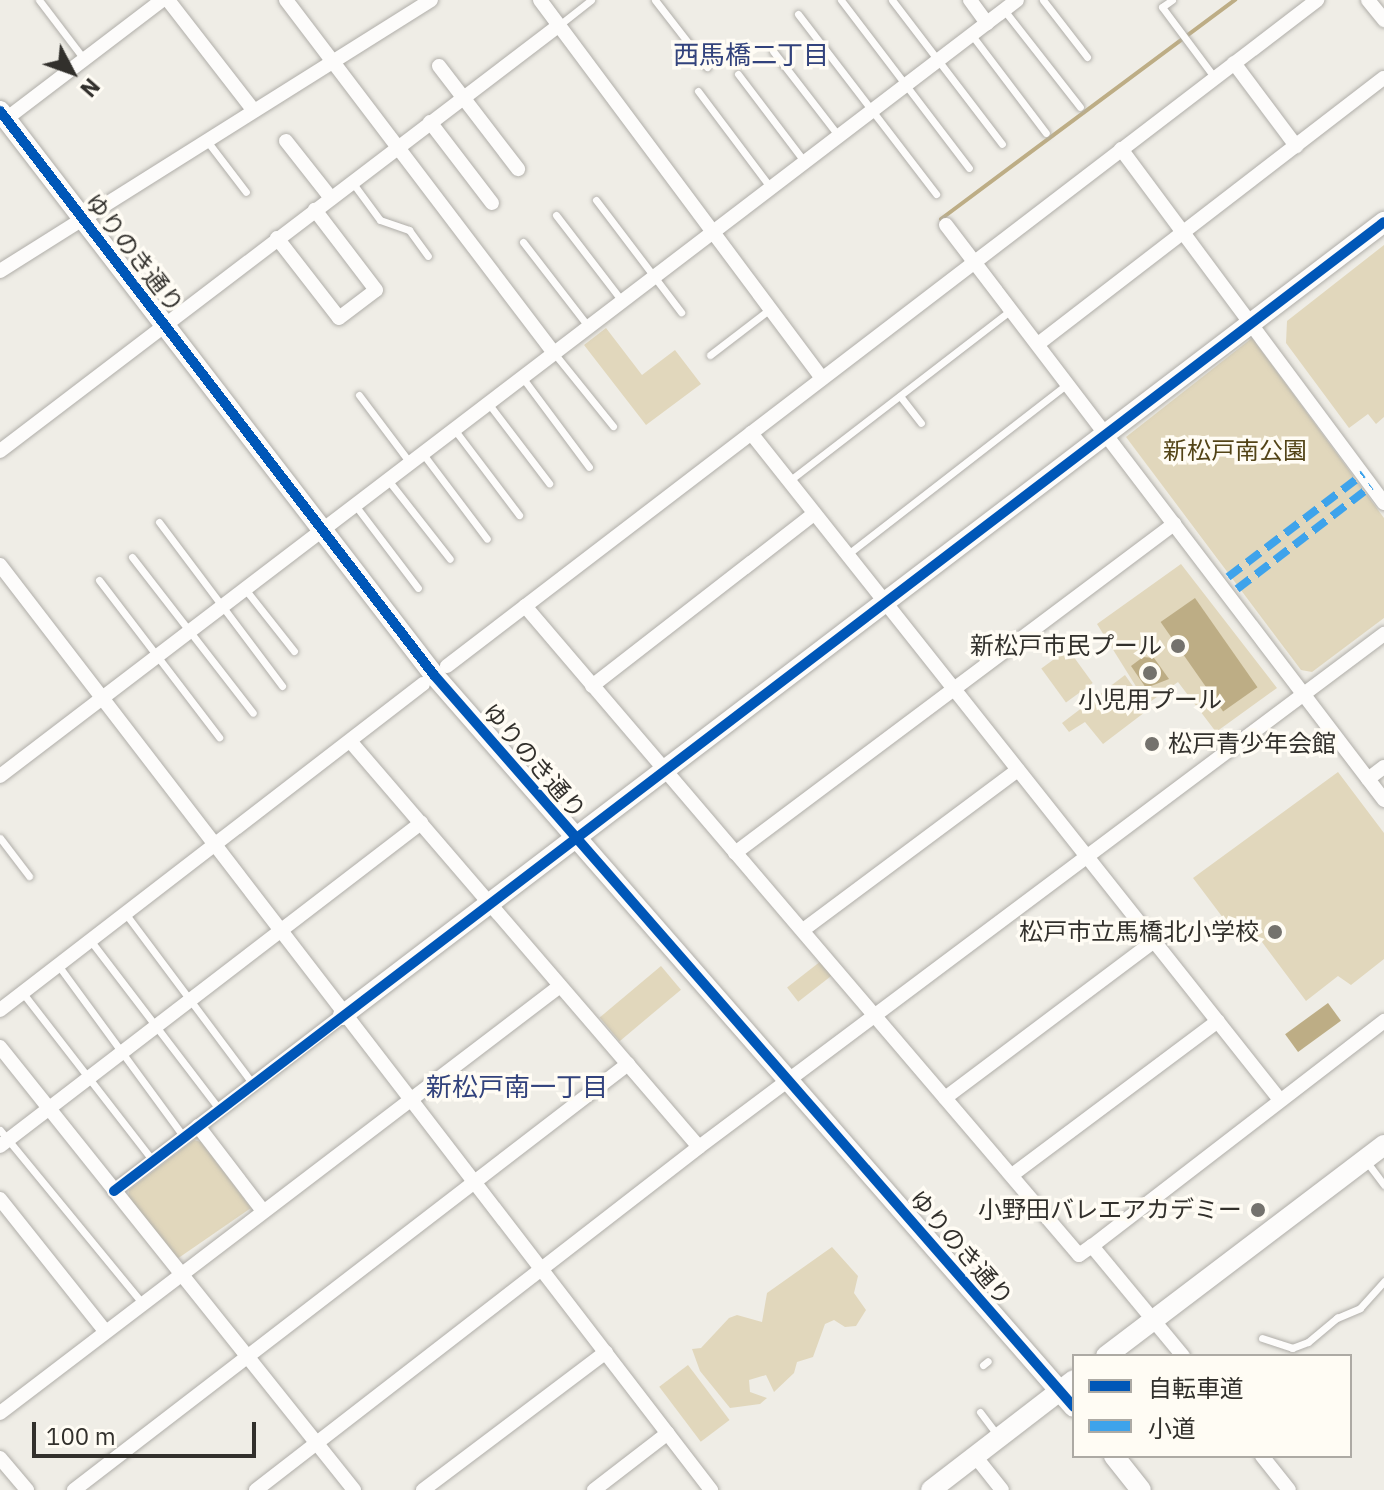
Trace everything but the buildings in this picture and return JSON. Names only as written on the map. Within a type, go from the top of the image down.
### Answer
[{"type":"street","points":[[2,118],[165,0],[254,111]]},
{"type":"street","points":[[286,0],[554,353]]},
{"type":"street","points":[[540,0],[822,378]]},
{"type":"street","points":[[970,0],[987,23]]},
{"type":"street","points":[[0,776],[1017,0]]},
{"type":"street","points":[[447,666],[1317,0]]},
{"type":"street","points":[[1368,0],[1384,20]]},
{"type":"street","points":[[0,271],[423,2]]},
{"type":"street","points":[[0,451],[558,26]]},
{"type":"street","points":[[1234,63],[1296,146]]},
{"type":"street","points":[[439,66],[518,169]]},
{"type":"street","points":[[1038,344],[1384,78]]},
{"type":"street","name":"ゆりのき通り","points":[[2,118],[84,219],[434,675],[788,1081],[1067,1386]]},
{"type":"street","points":[[430,122],[492,203]]},
{"type":"street","points":[[286,141],[331,198]]},
{"type":"street","points":[[1121,149],[1384,503]]},
{"type":"street","points":[[277,238],[339,318],[376,290],[315,210]]},
{"type":"street","points":[[114,1191],[253,1084],[302,1052],[343,1015],[1384,222]]},
{"type":"street","points":[[946,225],[1384,800]]},
{"type":"street","points":[[751,433],[1280,1100]]},
{"type":"street","points":[[592,686],[814,514]]},
{"type":"street","points":[[735,853],[1174,524]]},
{"type":"street","points":[[0,565],[212,846],[543,1268],[711,1490]]},
{"type":"street","points":[[525,606],[1079,1255],[1384,1021]]},
{"type":"street","points":[[256,1490],[699,1147],[1384,634]]},
{"type":"street","points":[[0,1010],[423,684]]},
{"type":"street","points":[[350,741],[699,1147]]},
{"type":"street","points":[[1368,779],[1384,767]]},
{"type":"street","points":[[803,930],[1018,770]]},
{"type":"street","points":[[3,1138],[122,1053],[421,823]]},
{"type":"street","points":[[945,1098],[1154,941]]},
{"type":"street","points":[[0,1413],[560,986]]},
{"type":"street","points":[[1012,1175],[1218,1021]]},
{"type":"street","points":[[0,1047],[354,1490]]},
{"type":"street","points":[[74,1490],[628,1064]]},
{"type":"street","points":[[198,1126],[263,1211]]},
{"type":"street","points":[[1109,1354],[1384,1145]]},
{"type":"street","points":[[0,1199],[105,1331]]},
{"type":"street","points":[[1092,1246],[1181,1354]]},
{"type":"street","points":[[423,1490],[606,1352]]},
{"type":"street","points":[[931,1490],[1067,1386]]},
{"type":"street","points":[[594,1490],[668,1433]]},
{"type":"street","points":[[975,1456],[1002,1490]]},
{"type":"street","points":[[0,1458],[27,1490]]},
{"type":"street","points":[[1116,1458],[1141,1490]]},
{"type":"street","points":[[1264,1458],[1289,1490]]},
{"type":"lane","points":[[39,0],[84,59]]},
{"type":"lane","points":[[558,26],[591,0]]},
{"type":"lane","points":[[655,0],[707,67]]},
{"type":"lane","points":[[841,0],[969,168]]},
{"type":"lane","points":[[892,0],[1002,144]]},
{"type":"lane","points":[[1043,0],[1087,57]]},
{"type":"lane","points":[[1172,0],[1162,7],[1215,78]]},
{"type":"lane","points":[[1004,10],[1080,107]]},
{"type":"lane","points":[[798,14],[936,194]]},
{"type":"lane","points":[[971,34],[1046,133]]},
{"type":"lane","points":[[773,51],[838,135]]},
{"type":"lane","points":[[738,74],[804,161]]},
{"type":"lane","points":[[698,91],[770,187]]},
{"type":"lane","points":[[207,141],[246,192]]},
{"type":"lane","points":[[352,182],[380,220],[409,230],[428,256]]},
{"type":"lane","points":[[596,200],[681,312]]},
{"type":"lane","points":[[556,215],[622,301]]},
{"type":"lane","points":[[523,242],[588,326]]},
{"type":"lane","points":[[710,355],[770,309]]},
{"type":"lane","points":[[789,481],[1006,314]]},
{"type":"lane","points":[[554,353],[613,426]]},
{"type":"lane","points":[[522,377],[589,467]]},
{"type":"lane","points":[[847,554],[1067,384]]},
{"type":"lane","points":[[359,395],[487,539]]},
{"type":"lane","points":[[900,396],[921,423]]},
{"type":"lane","points":[[488,403],[549,483]]},
{"type":"lane","points":[[454,429],[519,515]]},
{"type":"lane","points":[[388,480],[450,559]]},
{"type":"lane","points":[[355,505],[418,588]]},
{"type":"lane","points":[[159,522],[282,686]]},
{"type":"lane","points":[[132,557],[253,713]]},
{"type":"lane","points":[[99,580],[219,737]]},
{"type":"lane","points":[[245,589],[294,651]]},
{"type":"lane","points":[[0,838],[29,876]]},
{"type":"lane","points":[[125,913],[253,1084]]},
{"type":"lane","points":[[90,940],[220,1110]]},
{"type":"lane","points":[[58,965],[184,1137]]},
{"type":"lane","points":[[22,992],[153,1161]]},
{"type":"lane","points":[[3,1138],[142,1303]]},
{"type":"lane","points":[[1365,1159],[1384,1185]]},
{"type":"lane","points":[[1262,1338],[1292,1348],[1308,1342],[1337,1318],[1360,1308],[1384,1281]]},
{"type":"lane","points":[[980,1412],[999,1438]]},
{"type":"green space","points":[[1384,245],[1384,417],[1376,424],[1368,414],[1349,428],[1286,343],[1287,321]]},
{"type":"green space","points":[[606,328],[642,375],[675,350],[701,384],[646,425],[584,345]]},
{"type":"green space","name":"新松戸南公園","points":[[1252,338],[1384,518],[1384,618],[1312,672],[1301,670],[1126,437]]},
{"type":"green space","name":"新松戸市民プール","points":[[1181,564],[1277,688],[1216,732],[1178,682],[1147,704],[1097,624]]},
{"type":"green space","points":[[1068,649],[1093,683],[1066,702],[1041,668]]},
{"type":"green space","points":[[1125,675],[1149,709],[1103,744],[1085,722],[1069,732],[1062,723]]},
{"type":"green space","points":[[1338,772],[1384,833],[1384,959],[1351,985],[1338,976],[1306,1001],[1262,942],[1239,939],[1193,878]]},
{"type":"green space","points":[[821,961],[832,975],[798,1002],[787,987]]},
{"type":"green space","points":[[661,966],[681,990],[620,1041],[600,1017]]},
{"type":"green space","points":[[194,1140],[201,1142],[251,1208],[177,1259],[128,1198],[129,1190]]},
{"type":"green space","points":[[832,1247],[858,1276],[854,1293],[866,1310],[856,1326],[845,1327],[834,1320],[825,1324],[813,1357],[797,1362],[794,1373],[774,1392],[766,1375],[749,1380],[750,1392],[767,1398],[760,1404],[730,1408],[700,1371],[692,1349],[701,1348],[729,1318],[737,1315],[762,1322],[767,1293]]},
{"type":"green space","points":[[688,1365],[730,1420],[701,1442],[659,1387]]},
{"type":"shaded area","points":[[1195,598],[1258,687],[1223,711],[1161,622]]},
{"type":"shaded area","name":"小児用プール","points":[[1143,657],[1154,658],[1169,679],[1146,688],[1131,666]]},
{"type":"shaded area","points":[[1328,1003],[1341,1021],[1298,1052],[1285,1034]]},
{"type":"waterway","points":[[941,219],[1235,0]]},
{"type":"marked path","points":[[1228,577],[1363,474]]},
{"type":"marked path","points":[[1237,589],[1371,486]]},
{"type":"cycle path","points":[[0,111],[434,675],[1072,1405]]},
{"type":"cycle path","points":[[114,1191],[1384,222]]},
{"type":"place","name":"新松戸市民プール","points":[[1178,646]]},
{"type":"place","name":"小児用プール","points":[[1150,673]]},
{"type":"place","name":"松戸青少年会館","points":[[1152,744]]},
{"type":"place","name":"松戸市立馬橋北小学校","points":[[1275,932]]},
{"type":"place","name":"小野田バレエアカデミー","points":[[1258,1210]]},
{"type":"district","name":"西馬橋二丁目","points":[[751,55]]},
{"type":"district","name":"新松戸南一丁目","points":[[517,1087]]}]
